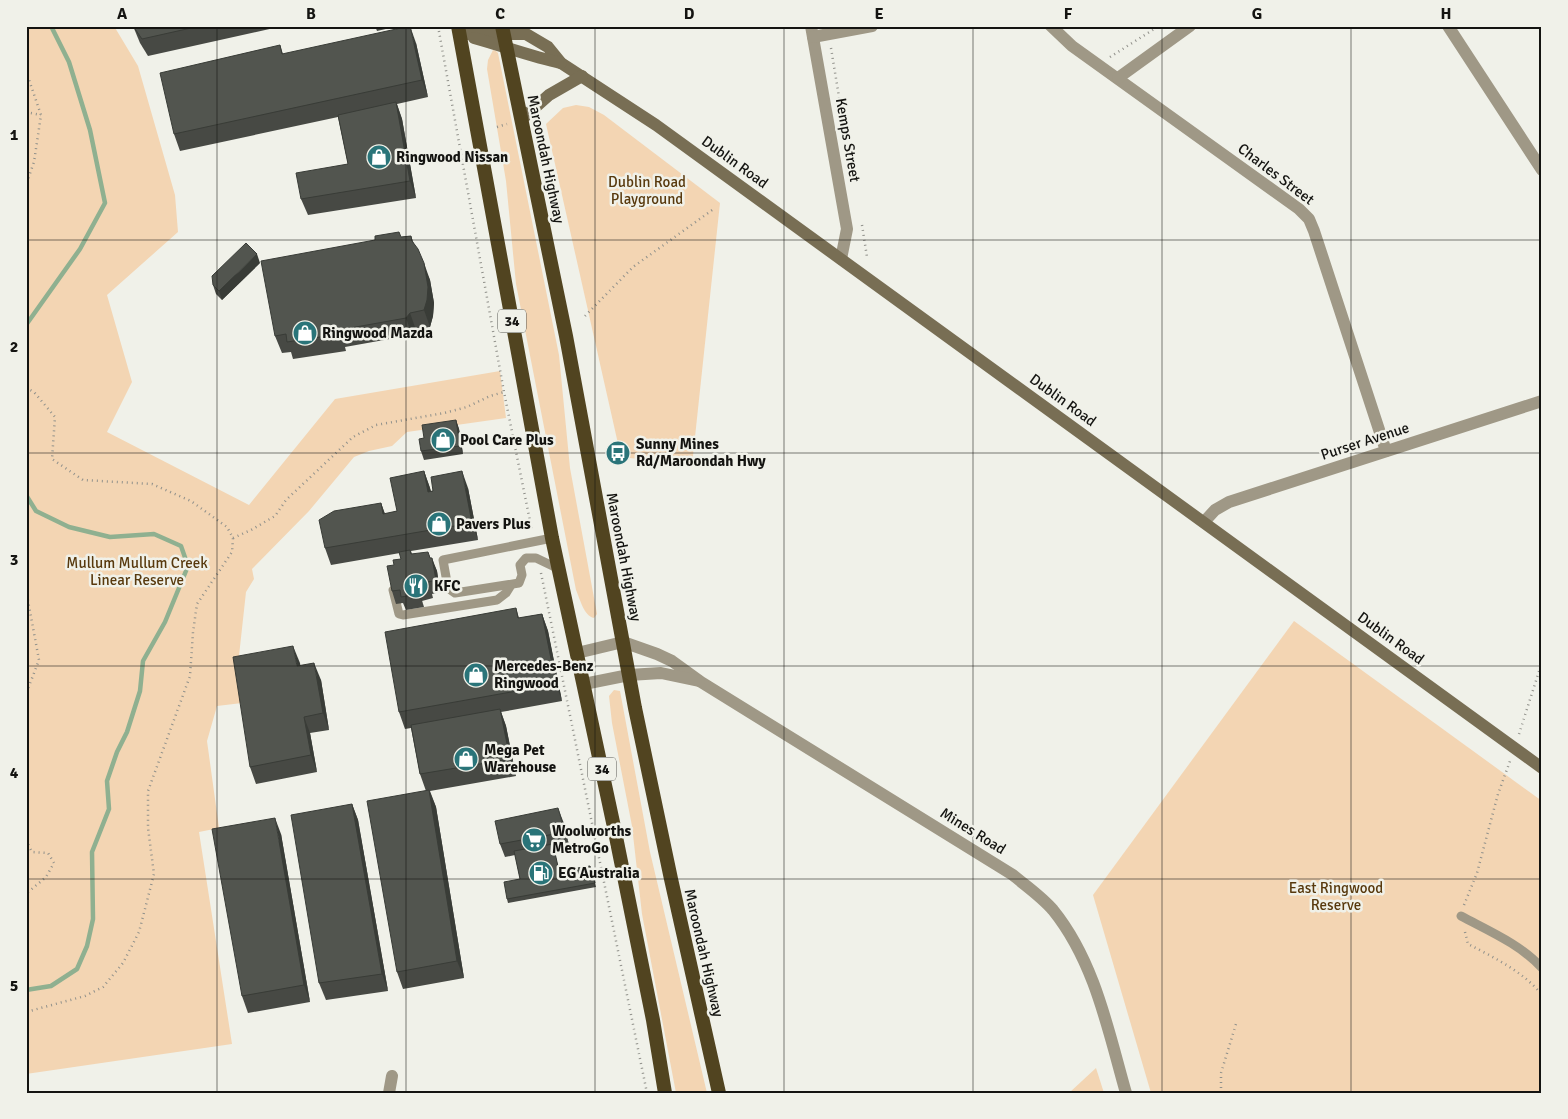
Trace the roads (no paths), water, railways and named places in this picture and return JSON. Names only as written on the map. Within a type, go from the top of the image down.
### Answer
[{"type":"highway","name":"34","points":[[459,30],[552,538],[620,856],[665,1093]]},
{"type":"highway","name":"Maroondah Highway","points":[[504,35],[516,121],[564,326],[629,675],[671,879],[719,1093]]},
{"type":"main road","name":"Dublin Road","points":[[459,30],[504,35],[526,34],[548,47],[561,64]]},
{"type":"main road","name":"Dublin Road","points":[[504,35],[540,59],[561,64],[582,76],[656,125],[1542,768]]},
{"type":"main road","points":[[516,121],[549,96],[582,76]]},
{"type":"street","points":[[812,32],[830,34],[872,26]]},
{"type":"street","name":"Charles Street","points":[[1051,26],[1072,46],[1299,209],[1309,219],[1386,451]]},
{"type":"street","points":[[1118,78],[1190,26]]},
{"type":"street","points":[[1448,26],[1542,170]]},
{"type":"street","name":"Kemps Street","points":[[812,32],[847,229],[841,259]]},
{"type":"street","name":"Purser Avenue","points":[[1204,522],[1215,510],[1229,502],[1542,401]]},
{"type":"street","points":[[577,653],[624,642]]},
{"type":"street","name":"Mines Road","points":[[624,642],[672,661],[701,682],[1013,875],[1052,910],[1088,967],[1126,1093]]},
{"type":"street","name":"Mines Road","points":[[584,684],[629,675],[661,673],[701,682]]},
{"type":"street","points":[[389,1093],[392,1076]]},
{"type":"lane","points":[[552,538],[439,560],[448,588],[455,593],[519,583],[522,575],[520,565],[526,558],[536,558],[559,568]]},
{"type":"lane","points":[[392,583],[397,609],[399,614],[403,615],[497,600],[506,593],[511,585]]},
{"type":"lane","points":[[1461,916],[1513,944],[1542,968]]},
{"type":"waterway","points":[[26,325],[80,249],[105,203],[90,130],[69,62],[51,26]]},
{"type":"waterway","points":[[26,495],[36,511],[69,527],[110,537],[154,534],[181,546],[188,566],[165,622],[143,661],[140,691],[127,732],[117,752],[107,781],[109,809],[92,852],[93,919],[87,946],[77,969],[51,986],[26,990]]},
{"type":"place","name":"Ringwood Nissan","points":[[379,157]]},
{"type":"place","name":"Ringwood Mazda","points":[[305,333]]},
{"type":"place","name":"Pool Care Plus","points":[[443,440]]},
{"type":"place","name":"Sunny Mines Rd/Maroondah Hwy","points":[[618,453]]},
{"type":"place","name":"Pavers Plus","points":[[439,524]]},
{"type":"place","name":"KFC","points":[[416,586]]},
{"type":"place","name":"Mercedes-Benz Ringwood","points":[[476,675]]},
{"type":"place","name":"Mega Pet Warehouse","points":[[466,759]]},
{"type":"place","name":"Woolworths MetroGo","points":[[534,840]]},
{"type":"place","name":"EG Australia","points":[[541,873]]},
{"type":"park label","name":"Dublin Road Playground","points":[[647,190]]},
{"type":"park label","name":"Mullum Mullum Creek Linear Reserve","points":[[137,572]]},
{"type":"park label","name":"East Ringwood Reserve","points":[[1336,896]]}]
